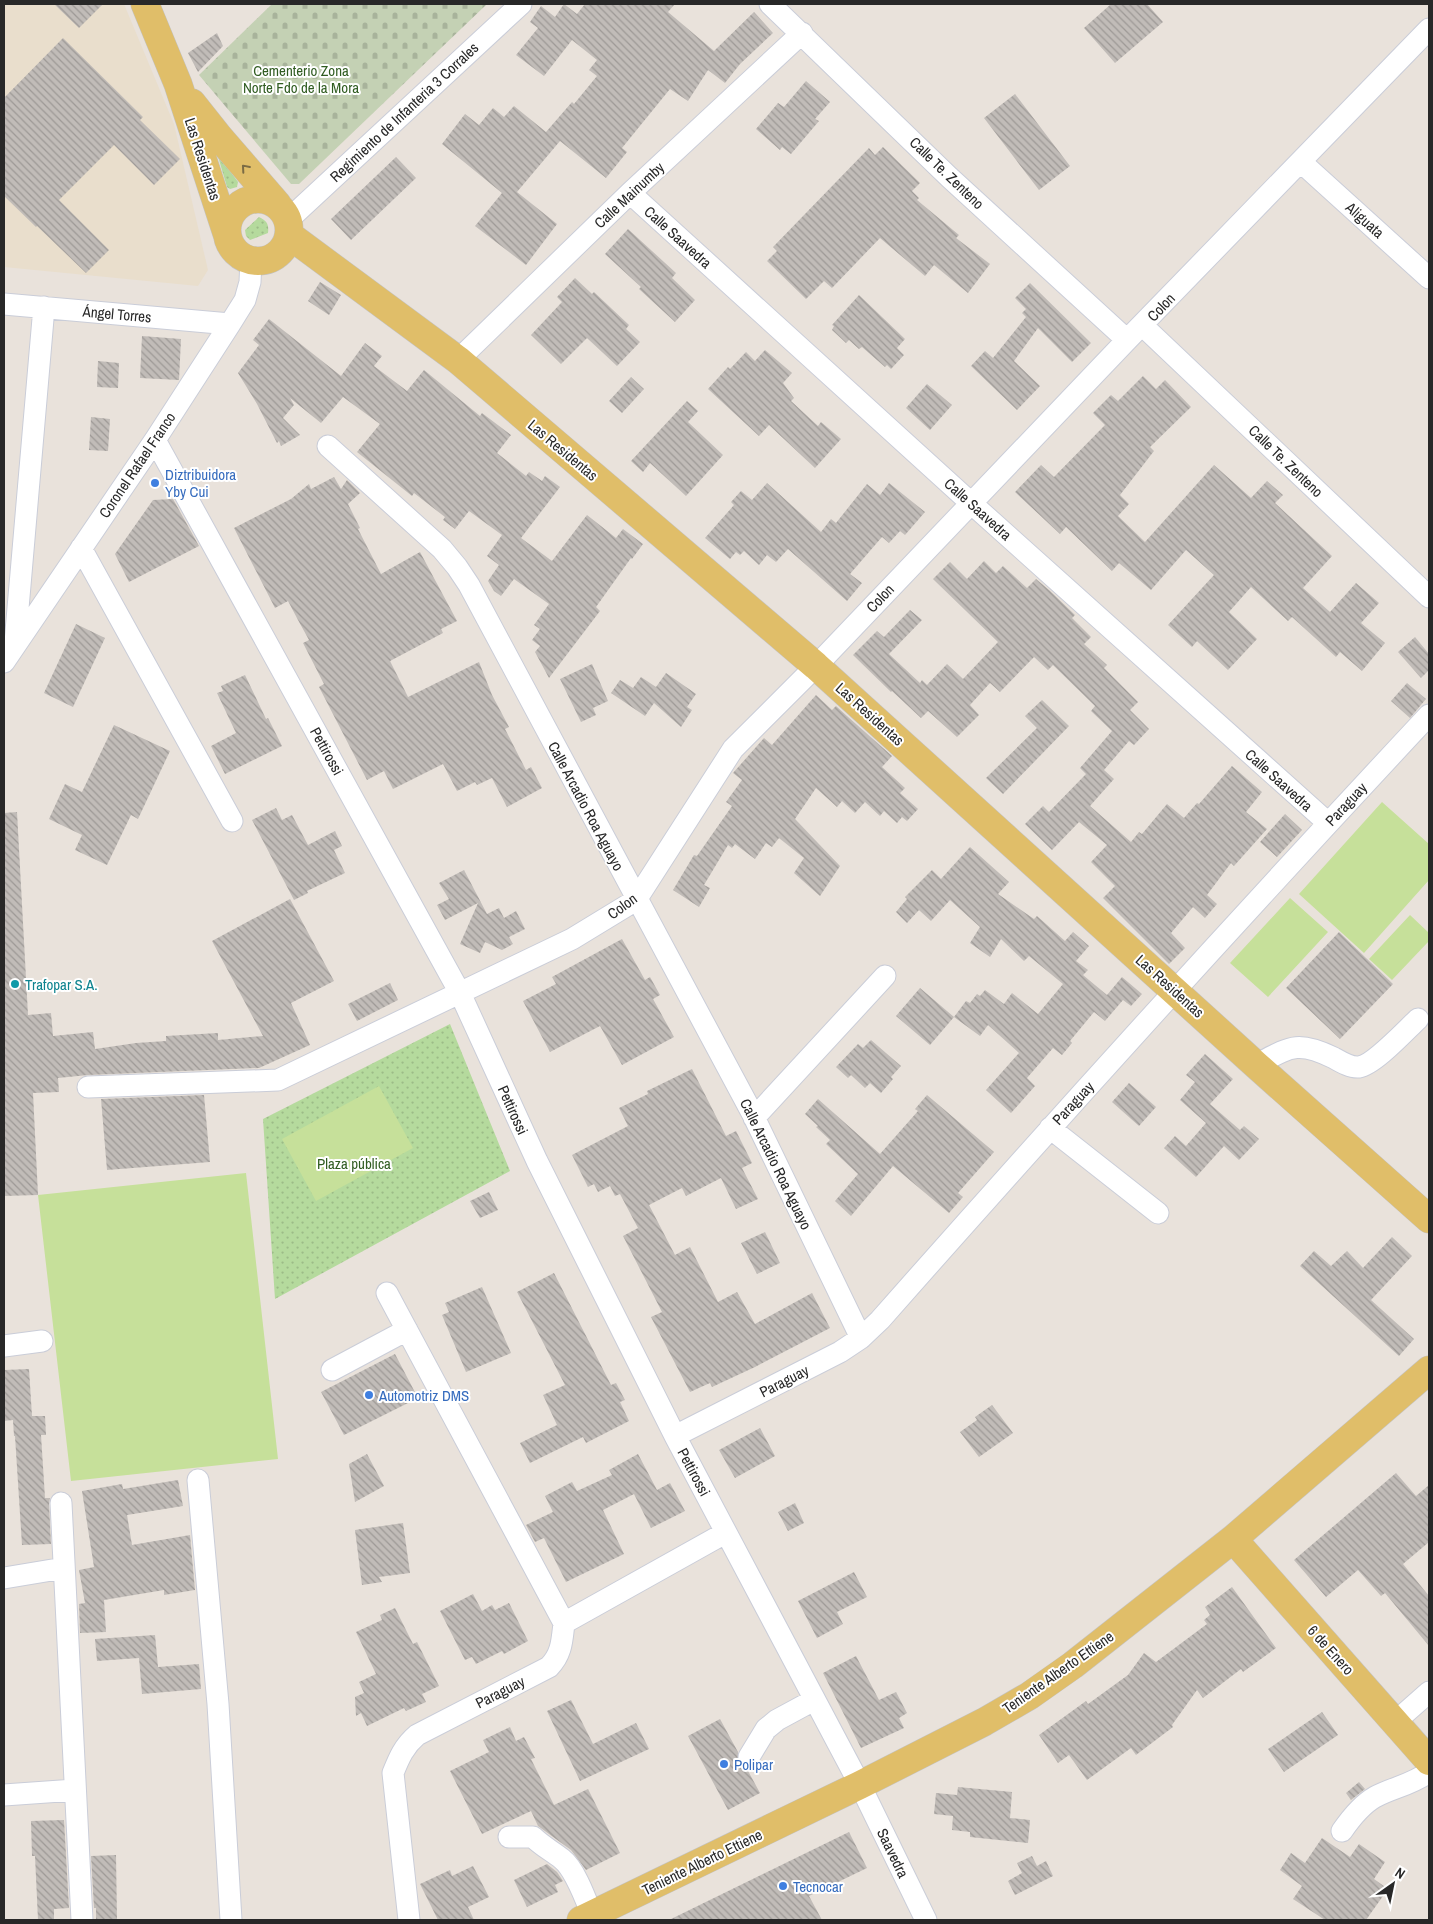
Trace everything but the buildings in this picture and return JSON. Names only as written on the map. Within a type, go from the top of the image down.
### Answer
[{"type":"main road","name":"Las Residentas","points":[[145,4],[178,84],[226,234]]},
{"type":"main road","name":"Las Residentas","points":[[178,84],[285,220],[458,360],[816,666],[1429,1219]]},
{"type":"main road","points":[[257,198],[267,200],[285,220],[286,245],[280,253],[261,261],[250,260],[234,251],[226,234],[230,213],[237,205],[247,200],[257,198]]},
{"type":"main road","name":"Teniente Alberto Ettiene","points":[[586,1918],[860,1786],[984,1722],[1029,1696],[1073,1665],[1233,1539],[1429,1370]]},
{"type":"main road","name":"6 de Enero","points":[[1233,1539],[1429,1761]]},
{"type":"street","name":"Regimiento de Infanteria 3 Corrales","points":[[285,220],[521,4]]},
{"type":"street","name":"Calle Te. Zenteno","points":[[770,4],[949,177],[1127,340]]},
{"type":"street","name":"Colon","points":[[88,1087],[278,1080],[572,939],[636,900],[734,749],[1429,29]]},
{"type":"street","name":"Calle Mainumby","points":[[458,360],[630,193],[802,33]]},
{"type":"street","name":"Aliguata","points":[[1301,162],[1429,278]]},
{"type":"street","name":"Calle Saavedra","points":[[630,193],[1328,824]]},
{"type":"street","name":"Coronel Rafael Franco","points":[[9,654],[155,440],[245,300],[250,282],[250,260]]},
{"type":"street","name":"Ángel Torres","points":[[4,304],[230,324]]},
{"type":"street","points":[[9,654],[44,307]]},
{"type":"street","name":"Calle Te. Zenteno","points":[[1143,326],[1429,597]]},
{"type":"street","name":"Pettirossi","points":[[155,440],[460,993],[537,1162],[675,1436],[860,1786]]},
{"type":"street","name":"Calle Arcadio Roa Aguayo","points":[[328,446],[442,549],[457,566],[754,1118],[860,1338]]},
{"type":"street","points":[[82,548],[232,820]]},
{"type":"street","name":"Paraguay","points":[[675,1436],[840,1352],[860,1338],[880,1320],[1050,1128],[1429,715]]},
{"type":"street","points":[[754,1118],[884,976]]},
{"type":"street","points":[[1256,1064],[1285,1050],[1303,1046],[1319,1051],[1346,1064],[1359,1067],[1370,1063],[1418,1019]]},
{"type":"street","points":[[1050,1128],[1158,1213]]},
{"type":"street","points":[[387,1293],[564,1623],[726,1533]]},
{"type":"street","points":[[332,1370],[407,1330]]},
{"type":"street","points":[[4,1346],[42,1341]]},
{"type":"street","points":[[198,1480],[218,1704],[231,1920]]},
{"type":"street","points":[[61,1502],[82,1920]]},
{"type":"street","points":[[4,1578],[64,1568]]},
{"type":"street","name":"Paraguay","points":[[409,1920],[392,1773],[401,1752],[417,1735],[549,1667],[556,1660],[561,1648],[564,1623]]},
{"type":"street","points":[[1395,1722],[1429,1692]]},
{"type":"street","points":[[749,1757],[766,1729],[777,1720],[814,1700]]},
{"type":"street","points":[[1342,1831],[1354,1815],[1374,1798],[1415,1782],[1429,1772]]},
{"type":"street","name":"Saavedra","points":[[860,1786],[926,1920]]},
{"type":"street","points":[[4,1795],[75,1790]]},
{"type":"street","points":[[510,1837],[533,1837],[542,1846],[563,1860],[570,1868],[586,1918]]},
{"type":"shaded area","points":[[4,4],[124,4],[174,124],[208,270],[198,286],[4,267]]},
{"type":"green space","name":"Cementerio Zona Norte Fdo de la Mora","points":[[272,4],[487,4],[299,184],[291,184],[199,75]]},
{"type":"green space","points":[[217,153],[238,182],[237,187],[230,189],[227,187]]},
{"type":"green space","points":[[259,217],[267,223],[268,233],[250,240],[246,236],[245,230]]},
{"type":"green space","points":[[1382,802],[1429,844],[1429,880],[1364,953],[1299,894]]},
{"type":"green space","points":[[1290,898],[1328,932],[1268,997],[1230,963]]},
{"type":"green space","points":[[1410,915],[1429,933],[1429,941],[1392,980],[1369,959]]},
{"type":"green space","name":"Plaza pública","points":[[450,1024],[510,1171],[275,1299],[263,1119]]},
{"type":"green space","points":[[379,1086],[413,1148],[316,1201],[282,1139]]},
{"type":"green space","points":[[246,1173],[278,1459],[71,1481],[38,1195]]},
{"type":"place","name":"Diztribuidora Yby Cui","points":[[155,483]]},
{"type":"place","name":"Trafopar S.A.","points":[[15,984]]},
{"type":"place","name":"Automotriz DMS","points":[[369,1395]]},
{"type":"place","name":"Polipar","points":[[724,1764]]},
{"type":"place","name":"Tecnocar","points":[[783,1886]]}]
